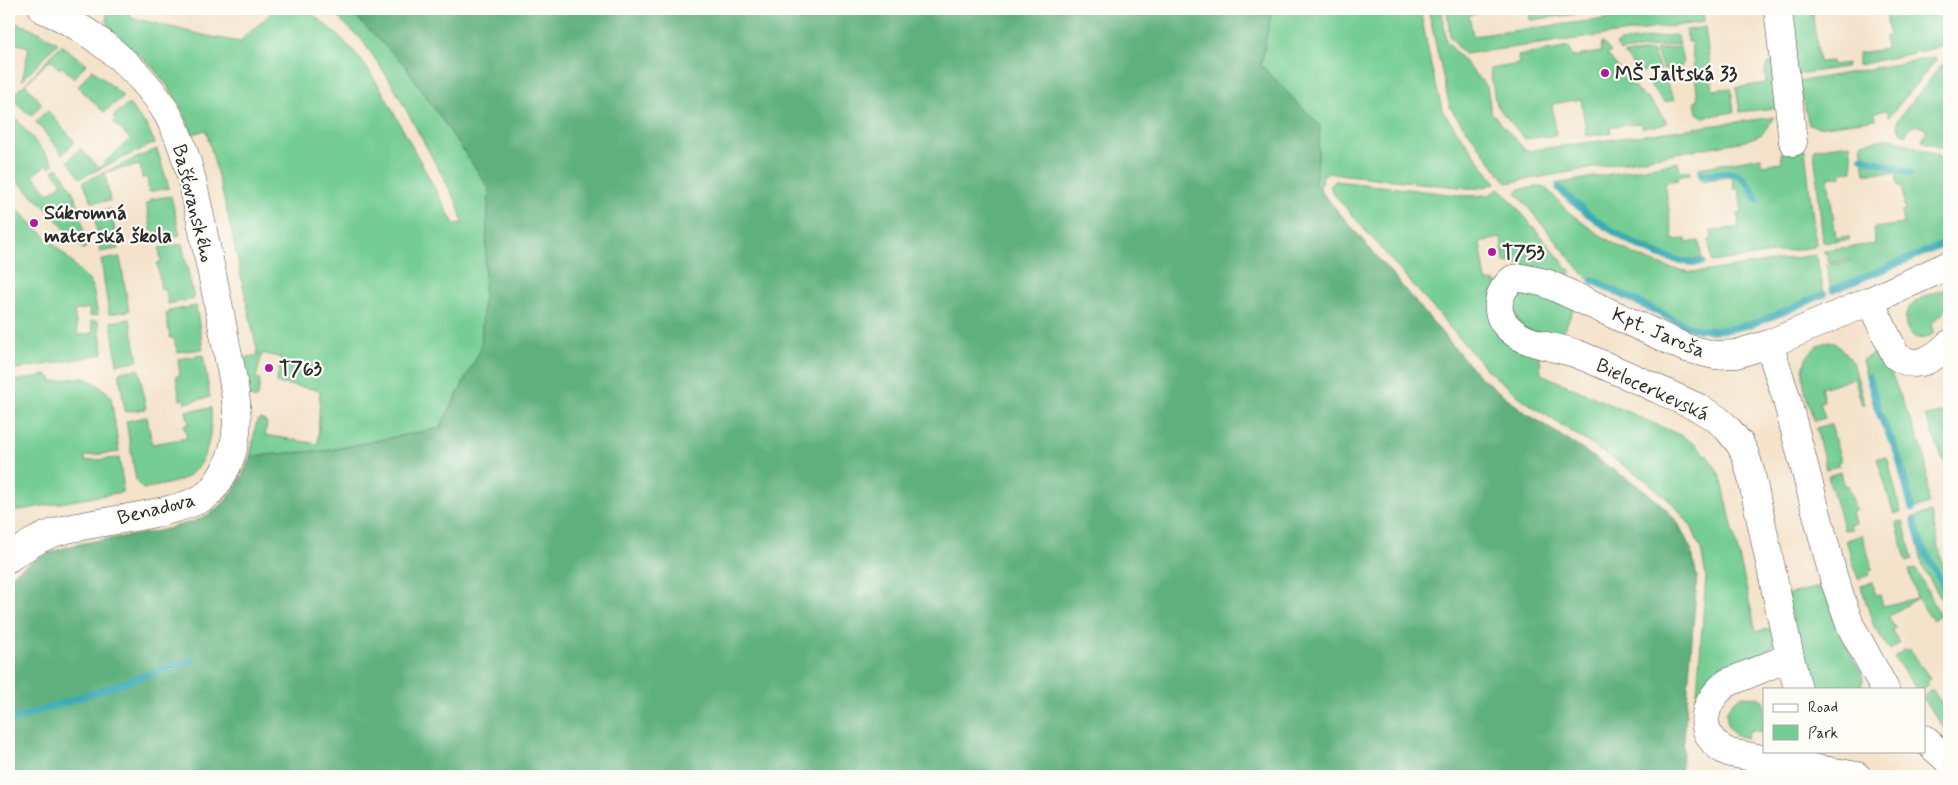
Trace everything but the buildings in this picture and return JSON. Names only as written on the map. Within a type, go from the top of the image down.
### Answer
[{"type":"street","name":"Bašťovanského","points":[[42,9],[84,30],[110,50],[146,84],[168,116],[182,147],[192,181],[216,290],[236,398]]},
{"type":"street","points":[[1778,9],[1793,142]]},
{"type":"street","name":"Kpt. Jaroša","points":[[1533,280],[1546,283],[1686,348],[1714,355],[1736,354],[1769,344],[1949,265]]},
{"type":"street","name":"Bielocerkevská","points":[[1533,280],[1513,279],[1502,290],[1498,308],[1505,324],[1513,332],[1537,343],[1583,357],[1699,408],[1722,423],[1740,444],[1751,474],[1798,688]]},
{"type":"street","points":[[1870,301],[1896,356],[1904,361],[1920,362],[1929,360],[1949,344]]},
{"type":"street","points":[[1769,344],[1786,397],[1834,579],[1850,625],[1884,688]]},
{"type":"street","name":"Benadova","points":[[9,558],[44,536],[60,530],[163,511],[198,500],[209,493],[222,476],[232,453],[236,433],[236,398]]},
{"type":"street","points":[[1790,658],[1727,683],[1718,689],[1711,698],[1705,720],[1711,740],[1718,748],[1730,753],[1857,776]]},
{"type":"street","points":[[1926,741],[1949,761]]},
{"type":"green space","points":[[109,9],[131,9],[130,17],[207,36],[241,42],[273,9],[309,10],[347,44],[365,66],[381,89],[454,224],[463,223],[457,203],[391,82],[362,40],[329,9],[348,9],[406,67],[489,188],[481,349],[440,428],[330,450],[250,456],[257,421],[261,419],[267,424],[265,435],[318,444],[320,390],[276,383],[282,358],[262,353],[256,378],[260,379],[258,396],[254,399],[250,396],[243,358],[258,355],[228,215],[206,130],[192,134],[184,113],[166,84],[144,59],[120,40],[109,27],[107,14]]},
{"type":"green space","points":[[348,9],[1272,9],[1261,65],[1320,126],[1317,171],[1314,183],[1478,375],[1526,413],[1643,489],[1662,505],[1678,523],[1691,549],[1697,577],[1681,776],[9,776],[9,579],[11,576],[31,562],[71,546],[155,532],[203,518],[228,498],[239,482],[250,456],[330,450],[440,428],[481,349],[489,188],[406,67]]},
{"type":"green space","points":[[1272,9],[1420,9],[1431,66],[1443,112],[1496,183],[1481,188],[1468,188],[1328,173],[1322,176],[1320,191],[1313,183],[1317,171],[1320,126],[1261,65]]},
{"type":"green space","points":[[1428,9],[1442,9],[1446,41],[1487,87],[1491,112],[1526,151],[1774,117],[1762,134],[1745,141],[1507,183],[1450,108]]},
{"type":"green space","points":[[1447,9],[1477,9],[1477,14],[1469,15],[1473,36],[1681,9],[1703,9],[1704,22],[1464,54],[1450,37]]},
{"type":"green space","points":[[1529,9],[1576,9],[1577,14],[1530,20]]},
{"type":"green space","points":[[1789,9],[1812,9],[1819,62],[1832,61],[1833,65],[1847,63],[1846,67],[1797,74]]},
{"type":"green space","points":[[1881,9],[1949,9],[1949,45],[1858,65],[1858,53],[1886,49],[1885,37],[1889,36],[1886,11],[1881,12]]},
{"type":"green space","points":[[9,21],[31,28],[58,43],[22,81],[29,47],[9,42]]},
{"type":"green space","points":[[1705,27],[1713,90],[1731,88],[1734,112],[1703,117],[1697,113],[1695,101],[1698,100],[1691,42],[1688,42],[1686,30]]},
{"type":"green space","points":[[1677,36],[1680,44],[1621,51],[1617,47],[1617,44],[1620,42]]},
{"type":"green space","points":[[1602,42],[1611,52],[1607,54],[1644,98],[1648,98],[1667,122],[1663,125],[1642,128],[1640,123],[1610,127],[1611,133],[1587,136],[1581,99],[1552,104],[1556,135],[1525,139],[1496,105],[1490,69],[1519,64],[1518,56],[1569,47],[1572,57],[1601,52]]},
{"type":"green space","points":[[61,45],[86,64],[74,78],[62,67],[59,69],[50,60],[25,84]]},
{"type":"green space","points":[[1680,47],[1683,63],[1681,67],[1664,70],[1655,50]]},
{"type":"green space","points":[[1652,51],[1661,70],[1639,72],[1624,54]]},
{"type":"green space","points":[[1949,56],[1949,151],[1922,141],[1927,129],[1916,125],[1908,130],[1906,135],[1901,133],[1897,125],[1898,119]]},
{"type":"green space","points":[[1935,57],[1936,60],[1889,117],[1887,110],[1875,112],[1876,119],[1818,127],[1809,125],[1798,82]]},
{"type":"green space","points":[[1772,61],[1776,108],[1740,112],[1736,88],[1766,83],[1766,68]]},
{"type":"green space","points":[[92,69],[122,95],[122,98],[104,112],[78,87]]},
{"type":"green space","points":[[1664,78],[1675,100],[1664,102],[1648,83],[1649,79]]},
{"type":"green space","points":[[25,84],[42,104],[31,116],[10,97]]},
{"type":"green space","points":[[129,104],[147,126],[155,143],[80,178],[68,161],[80,148],[99,168],[130,139],[113,122],[116,119],[113,116]]},
{"type":"green space","points":[[9,110],[54,164],[50,168],[47,164],[33,175],[49,194],[62,183],[53,171],[58,168],[71,187],[78,205],[85,248],[83,249],[42,204],[9,174]]},
{"type":"green space","points":[[47,110],[75,142],[62,154],[36,122]]},
{"type":"green space","points":[[1891,138],[1937,155],[1939,158],[1949,160],[1949,241],[1831,289],[1826,265],[1850,261],[1849,259],[1829,263],[1824,250],[1875,244],[1874,228],[1903,224],[1901,211],[1905,211],[1902,186],[1898,186],[1896,173],[1865,173],[1861,143]]},
{"type":"green space","points":[[1850,144],[1853,171],[1841,172],[1841,176],[1828,178],[1836,238],[1849,236],[1849,240],[1823,242],[1814,149]]},
{"type":"green space","points":[[157,149],[169,188],[149,192],[147,177],[142,178],[140,165],[106,172]]},
{"type":"green space","points":[[1805,150],[1816,245],[1814,247],[1712,262],[1709,240],[1712,239],[1711,231],[1739,227],[1738,214],[1742,213],[1739,189],[1734,189],[1732,176],[1701,181],[1699,168],[1761,157],[1762,165],[1782,162],[1781,153]]},
{"type":"green space","points":[[1678,162],[1680,171],[1689,170],[1690,174],[1677,176],[1678,180],[1665,182],[1673,240],[1686,239],[1687,243],[1699,241],[1702,262],[1690,263],[1679,261],[1605,227],[1581,210],[1555,184]]},
{"type":"green space","points":[[105,172],[110,201],[92,202],[83,182]]},
{"type":"green space","points":[[1336,181],[1467,196],[1489,195],[1500,188],[1504,192],[1571,272],[1564,279],[1535,267],[1504,262],[1501,238],[1480,242],[1486,281],[1496,282],[1540,358],[1541,374],[1680,435],[1705,454],[1722,481],[1756,631],[1776,628],[1775,643],[1768,649],[1718,676],[1696,706],[1706,577],[1701,549],[1691,526],[1674,505],[1647,481],[1526,402],[1486,369],[1332,192],[1330,184]]},
{"type":"green space","points":[[1543,186],[1570,213],[1598,234],[1649,261],[1684,271],[1701,272],[1814,255],[1817,258],[1824,293],[1775,314],[1740,326],[1723,329],[1705,329],[1688,326],[1591,281],[1585,276],[1516,193],[1519,189]]},
{"type":"green space","points":[[171,196],[180,235],[158,240],[153,239],[146,203],[151,202],[151,199]]},
{"type":"green space","points":[[9,202],[63,253],[92,284],[98,315],[90,316],[89,308],[74,311],[78,335],[93,333],[91,321],[98,321],[102,354],[9,370],[9,254],[15,253],[9,215]]},
{"type":"green space","points":[[111,209],[118,249],[100,252],[94,212]]},
{"type":"green space","points":[[182,244],[194,299],[168,304],[166,289],[161,289],[157,263],[161,262],[159,248]]},
{"type":"green space","points":[[120,257],[129,311],[109,314],[101,260]]},
{"type":"green space","points":[[1949,288],[1949,307],[1931,324],[1934,333],[1926,338],[1913,336],[1908,331],[1906,325],[1908,310],[1921,298]]},
{"type":"green space","points":[[1522,290],[1528,290],[1574,308],[1562,335],[1524,329],[1510,308],[1516,294]]},
{"type":"green space","points":[[196,306],[203,349],[177,352],[174,338],[170,338],[166,314],[169,314],[169,311]]},
{"type":"green space","points":[[130,319],[138,361],[117,364],[111,322]]},
{"type":"green space","points":[[1829,341],[1835,342],[1853,362],[1865,405],[1862,405],[1854,378],[1821,388],[1824,401],[1820,402],[1825,418],[1814,421],[1804,386],[1804,364],[1817,347]]},
{"type":"green space","points":[[1881,349],[1925,456],[1929,504],[1910,510],[1896,456],[1876,413],[1862,360]]},
{"type":"green space","points":[[203,355],[210,397],[185,403],[184,399],[180,400],[176,376],[180,375],[178,359]]},
{"type":"green space","points":[[139,369],[146,409],[125,412],[119,372]]},
{"type":"green space","points":[[47,375],[51,378],[52,382],[81,377],[95,383],[111,397],[119,452],[85,456],[85,461],[119,458],[123,483],[122,492],[9,512],[9,382]]},
{"type":"green space","points":[[211,408],[210,437],[199,465],[185,478],[143,489],[136,480],[126,421],[147,417],[152,444],[187,438],[184,425],[189,424],[186,411]]},
{"type":"green space","points":[[1946,412],[1949,419],[1949,470],[1925,416]]},
{"type":"green space","points":[[1831,425],[1841,461],[1837,462],[1839,466],[1826,469],[1816,428]]},
{"type":"green space","points":[[1887,457],[1901,512],[1894,514],[1877,458]]},
{"type":"green space","points":[[1840,472],[1844,486],[1848,485],[1856,511],[1852,512],[1855,523],[1850,525],[1852,529],[1844,530],[1828,476]]},
{"type":"green space","points":[[1931,512],[1949,591],[1948,611],[1924,569],[1911,518]]},
{"type":"green space","points":[[1903,521],[1913,560],[1907,562],[1896,522]]},
{"type":"green space","points":[[1862,535],[1873,570],[1869,571],[1870,575],[1858,579],[1846,540]]},
{"type":"green space","points":[[1916,569],[1940,615],[1933,621],[1917,598],[1909,570]]},
{"type":"green space","points":[[1872,582],[1876,596],[1880,595],[1883,606],[1917,598],[1888,617],[1895,628],[1892,631],[1900,643],[1890,650],[1874,627],[1861,586]]},
{"type":"green space","points":[[1824,586],[1839,633],[1861,672],[1863,680],[1860,688],[1815,688],[1809,685],[1785,595]]},
{"type":"green space","points":[[1905,649],[1906,651],[1910,649],[1930,679],[1927,682],[1929,684],[1924,688],[1915,688],[1894,657]]},
{"type":"green space","points":[[1932,689],[1941,702],[1944,700],[1949,707],[1949,735],[1926,703],[1926,694]]},
{"type":"green space","points":[[1743,696],[1763,700],[1763,732],[1750,730],[1747,738],[1735,735],[1728,726],[1726,712],[1732,703]]},
{"type":"waterway","points":[[1862,157],[1910,173]]},
{"type":"waterway","points":[[1701,174],[1735,174],[1746,181],[1757,200]]},
{"type":"waterway","points":[[1559,188],[1605,226],[1645,249],[1684,262],[1702,262]]},
{"type":"waterway","points":[[1833,290],[1949,242]]},
{"type":"waterway","points":[[1592,280],[1689,327],[1706,330],[1724,330],[1758,322],[1824,294]]},
{"type":"waterway","points":[[1869,377],[1879,413],[1898,455],[1912,509]]},
{"type":"waterway","points":[[1914,520],[1921,545],[1949,595]]},
{"type":"waterway","points":[[9,721],[192,660]]},
{"type":"place","name":"MŠ Jaltská 33","points":[[1605,73]]},
{"type":"place","name":"Súkromná materská škola","points":[[34,223]]},
{"type":"place","name":"T753","points":[[1492,252]]},
{"type":"place","name":"T763","points":[[269,368]]}]
